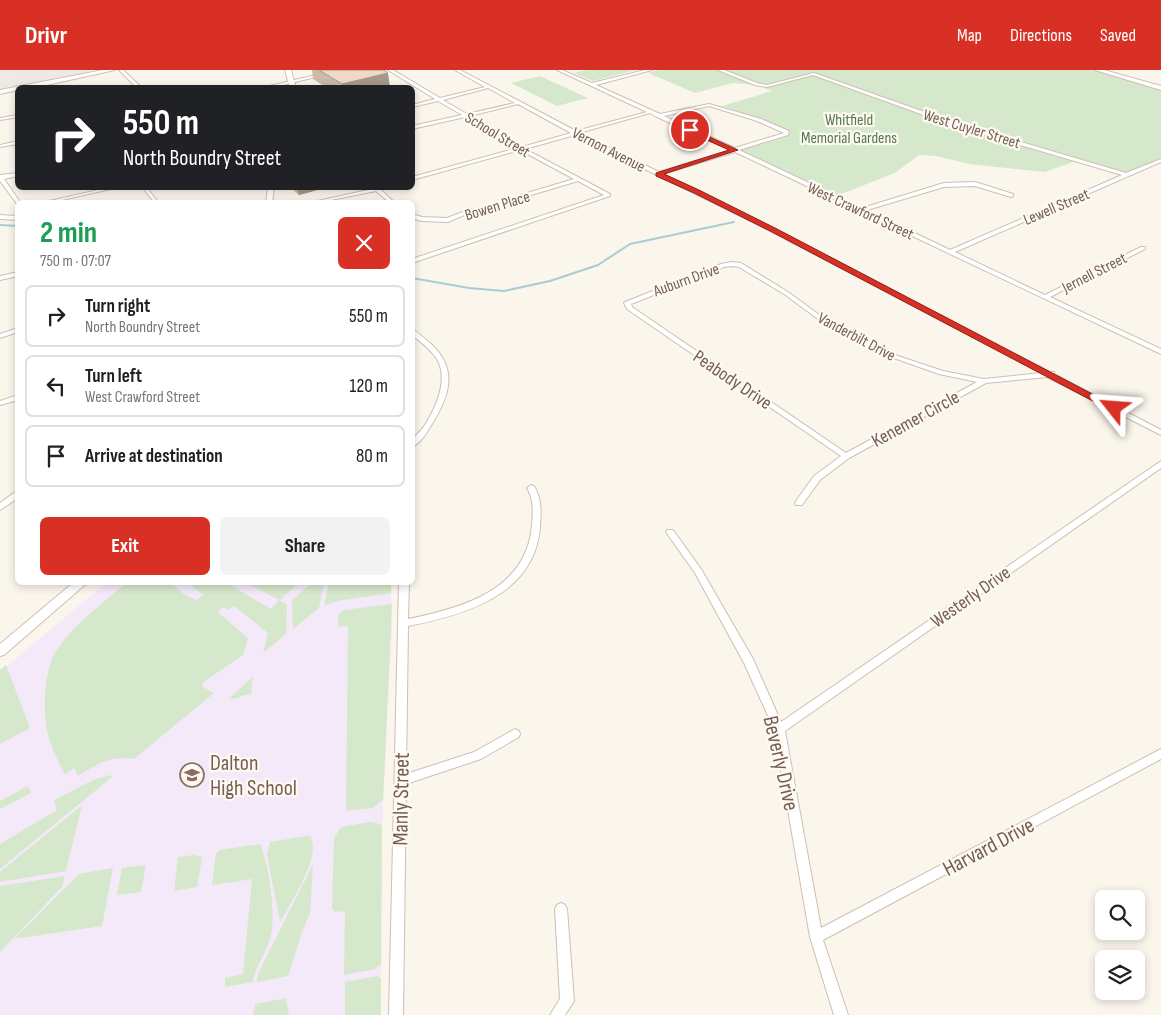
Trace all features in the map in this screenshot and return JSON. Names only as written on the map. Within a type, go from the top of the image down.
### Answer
[{"type":"main road","points":[[36,85],[112,70]]},
{"type":"main road","points":[[0,92],[15,89]]},
{"type":"street","points":[[121,70],[137,85]]},
{"type":"street","points":[[288,70],[292,84],[342,70]]},
{"type":"street","name":"School Street","points":[[390,70],[522,149],[608,195],[495,235],[415,260]]},
{"type":"street","name":"Vernon Avenue","points":[[457,70],[575,133],[749,218],[1161,433]]},
{"type":"street","name":"West Crawford Street","points":[[559,70],[735,150],[1159,350]]},
{"type":"street","points":[[591,84],[650,70]]},
{"type":"street","points":[[720,70],[756,84],[767,86],[789,81]]},
{"type":"street","points":[[1098,70],[1161,88]]},
{"type":"street","name":"West Cuyler Street","points":[[789,81],[813,74],[948,122],[1127,175]]},
{"type":"street","points":[[415,105],[489,87]]},
{"type":"street","points":[[415,127],[519,103]]},
{"type":"street","points":[[658,174],[786,134],[787,132],[758,120],[708,105],[659,116]]},
{"type":"street","points":[[415,178],[650,112]]},
{"type":"street","points":[[0,119],[15,116]]},
{"type":"street","points":[[0,146],[15,143]]},
{"type":"street","name":"Lewell Street","points":[[950,252],[1161,160]]},
{"type":"street","points":[[15,175],[0,178],[15,200]]},
{"type":"street","name":"Bowen Place","points":[[415,217],[448,220],[470,211],[510,203],[529,194],[580,179]]},
{"type":"street","points":[[862,210],[944,185],[975,184],[1011,195]]},
{"type":"street","points":[[57,200],[103,190]]},
{"type":"street","points":[[147,190],[154,200]]},
{"type":"street","points":[[325,200],[370,190]]},
{"type":"street","points":[[381,190],[390,200]]},
{"type":"street","points":[[0,217],[15,218]]},
{"type":"street","name":"Jernell Street","points":[[1045,297],[1143,248]]},
{"type":"street","name":"Auburn Drive","points":[[632,299],[723,265],[741,265]]},
{"type":"street","name":"Vanderbilt Drive","points":[[741,265],[831,326],[893,356],[941,373],[984,381]]},
{"type":"street","points":[[0,278],[15,275]]},
{"type":"street","name":"Peabody Drive","points":[[632,299],[627,303],[629,308],[846,456]]},
{"type":"street","points":[[0,336],[15,331]]},
{"type":"street","points":[[415,334],[438,354],[443,363],[446,378],[438,405],[424,431],[415,442]]},
{"type":"street","name":"Kenemer Circle","points":[[799,503],[817,478],[846,456],[984,381],[1051,374]]},
{"type":"street","points":[[0,403],[15,398]]},
{"type":"street","name":"Westerly Drive","points":[[779,729],[1161,464]]},
{"type":"street","points":[[404,622],[463,610],[498,592],[513,578],[532,548],[536,534],[538,502],[530,488]]},
{"type":"street","points":[[0,507],[15,495]]},
{"type":"street","name":"Beverly Drive","points":[[670,532],[698,571],[749,662],[779,729],[816,937],[840,1015]]},
{"type":"street","points":[[0,651],[78,585]]},
{"type":"street","name":"Manly Street","points":[[396,1015],[404,585]]},
{"type":"street","points":[[400,781],[477,756],[515,734]]},
{"type":"street","name":"Harvard Drive","points":[[816,937],[1161,754]]},
{"type":"street","points":[[557,1015],[567,1001],[562,909]]},
{"type":"shaded area","points":[[0,70],[88,70],[90,72],[25,85],[15,85],[15,87],[0,90]]},
{"type":"shaded area","name":"Dalton High School","points":[[104,585],[391,585],[392,628],[382,827],[381,1015],[0,1015],[0,672]]},
{"type":"green space","points":[[586,70],[636,70],[593,81],[574,73]]},
{"type":"green space","name":"Whitfield Memorial Gardens","points":[[658,70],[1094,70],[1161,90],[1161,163],[1129,177],[1076,161],[1045,172],[969,164],[936,156],[919,155],[895,173],[836,196],[739,151],[785,137],[790,133],[772,123],[722,106],[772,91],[756,85],[733,83],[695,93],[648,73]]},
{"type":"green space","points":[[540,76],[588,98],[557,106],[511,83]]},
{"type":"green space","points":[[124,585],[173,585],[184,594],[196,600],[203,595],[190,585],[230,585],[271,609],[279,600],[250,585],[297,585],[280,600],[287,605],[286,634],[263,653],[268,633],[234,606],[227,610],[223,607],[218,612],[248,638],[243,655],[202,683],[203,687],[214,693],[134,759],[125,758],[105,761],[78,776],[74,768],[65,775],[56,757],[47,731],[45,698],[49,668],[55,653],[62,643],[97,607]]},
{"type":"green space","points":[[310,585],[324,585],[319,608],[293,629],[292,600]]},
{"type":"green space","points":[[329,585],[391,585],[391,593],[343,600],[324,605]]},
{"type":"green space","points":[[392,604],[383,800],[373,808],[346,811],[348,626],[338,627],[338,615],[344,610]]},
{"type":"green space","points":[[6,665],[30,728],[0,744],[0,670]]},
{"type":"green space","points":[[253,676],[251,694],[229,699]]},
{"type":"green space","points":[[110,775],[112,777],[0,869],[0,844],[57,810],[54,800],[93,780]]},
{"type":"green space","points":[[28,786],[31,793],[0,809],[0,801]]},
{"type":"green space","points":[[82,805],[66,871],[0,882],[0,872]]},
{"type":"green space","points":[[370,822],[380,824],[382,827],[381,964],[375,969],[344,975],[345,911],[335,912],[332,909],[334,838],[341,827]]},
{"type":"green space","points":[[310,836],[313,844],[309,867],[280,922],[267,854],[270,842]]},
{"type":"green space","points":[[260,844],[271,891],[273,918],[270,939],[253,982],[225,987],[225,978],[243,974],[252,879],[212,885],[216,853],[220,850]]},
{"type":"green space","points":[[194,855],[202,857],[197,887],[174,891],[178,857]]},
{"type":"green space","points":[[313,864],[310,913],[288,976],[257,982],[258,974]]},
{"type":"green space","points":[[146,865],[141,892],[117,895],[122,868]]},
{"type":"green space","points":[[113,868],[102,926],[14,939],[79,874]]},
{"type":"green space","points":[[65,876],[62,887],[0,952],[0,886]]},
{"type":"green space","points":[[378,976],[381,979],[381,1015],[345,1015],[345,982]]},
{"type":"green space","points":[[286,998],[289,1015],[253,1015],[255,1004]]},
{"type":"building","points":[[319,70],[384,70],[388,73],[342,84]]},
{"type":"waterway","points":[[415,279],[469,288],[504,291],[550,281],[598,265],[630,244],[734,222]]},
{"type":"waterway","points":[[0,225],[15,226]]},
{"type":"place","name":"Dalton High School","points":[[192,775]]},
{"type":"route","points":[[690,130],[735,150],[658,174],[697,191],[775,231],[1114,408]]}]
